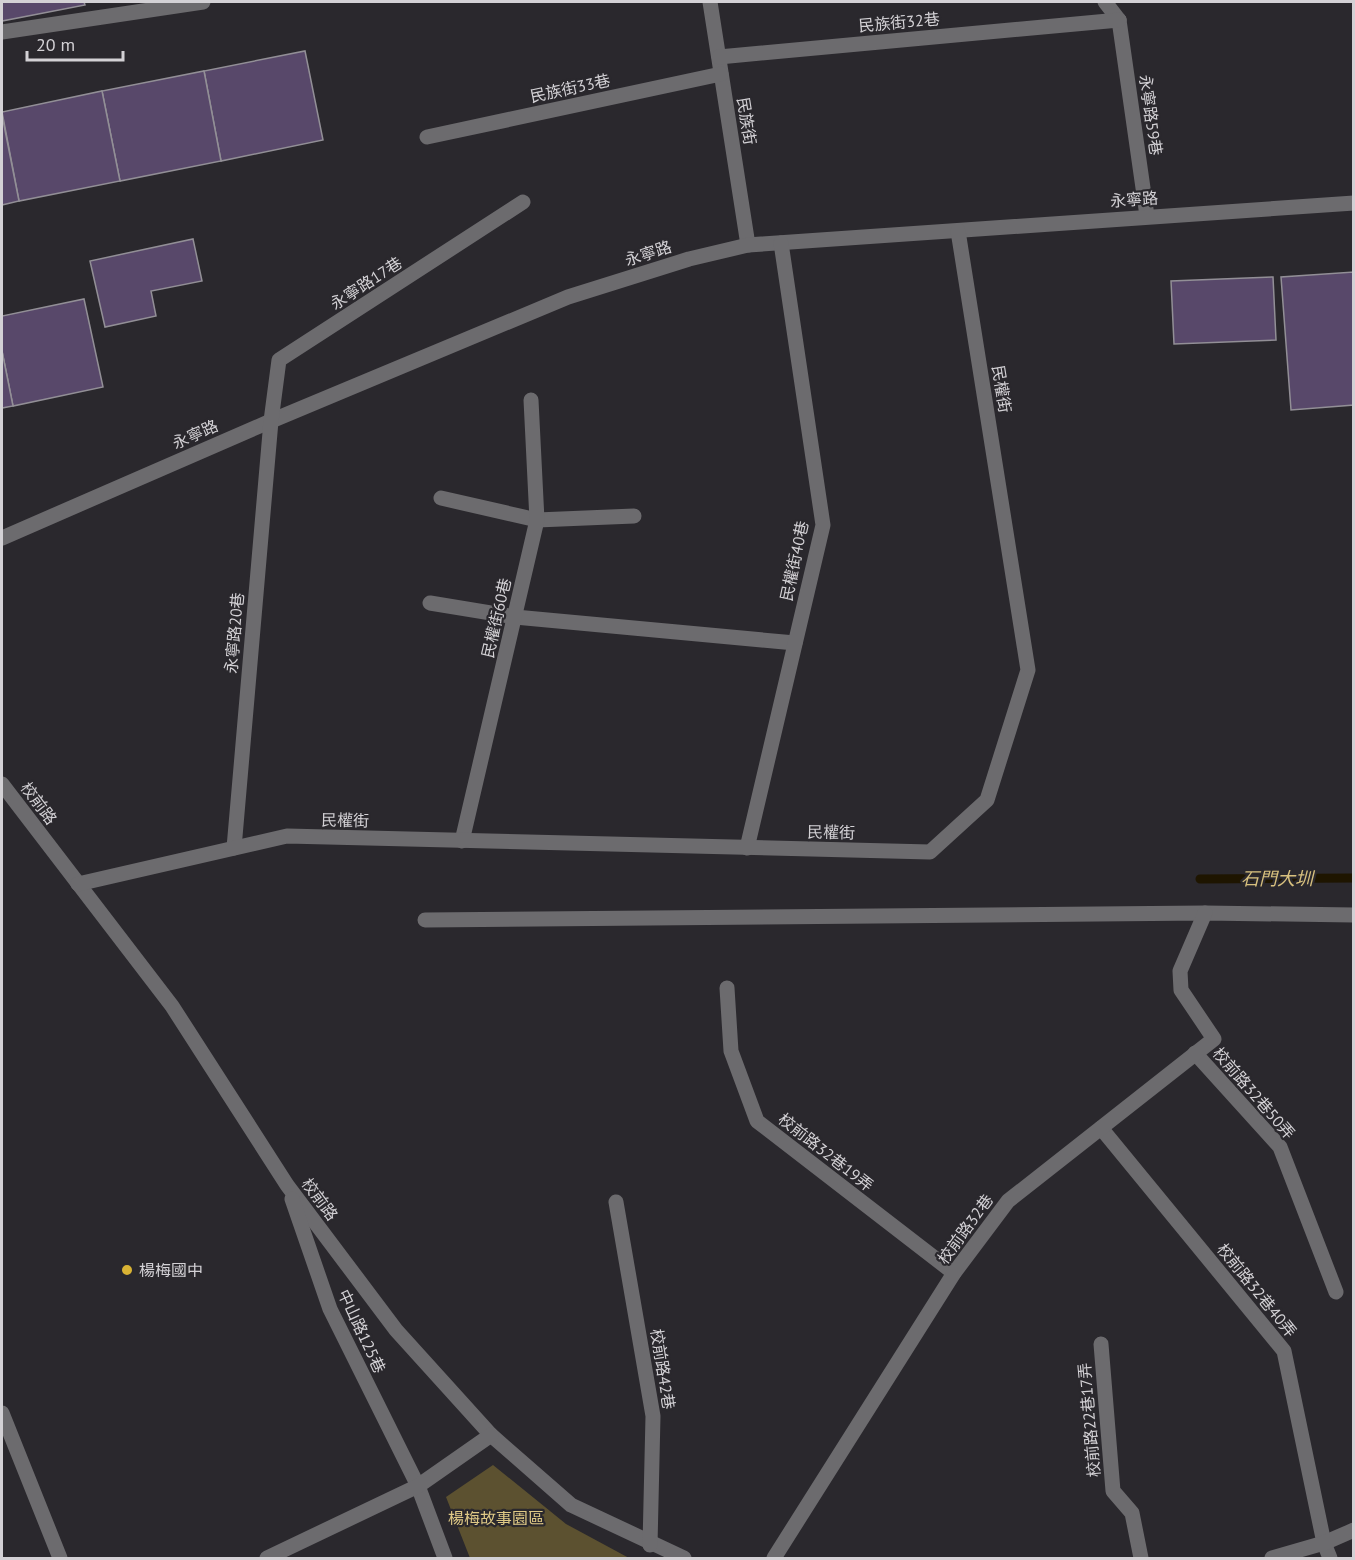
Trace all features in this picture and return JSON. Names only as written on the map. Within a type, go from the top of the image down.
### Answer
[{"type":"street","points":[[2,32],[203,2]]},
{"type":"street","name":"民族街","points":[[710,2],[748,245]]},
{"type":"street","points":[[1105,2],[1119,20]]},
{"type":"street","name":"民族街32巷","points":[[719,57],[1119,20]]},
{"type":"street","name":"永寧路59巷","points":[[1119,20],[1147,216]]},
{"type":"street","name":"民族街33巷","points":[[427,137],[721,74]]},
{"type":"street","name":"永寧路17巷","points":[[271,421],[279,360],[523,202]]},
{"type":"street","name":"永寧路","points":[[2,538],[271,421],[568,297],[688,259],[748,245],[1353,203]]},
{"type":"street","name":"民權街","points":[[78,884],[287,836],[930,852],[987,800],[1028,670],[958,231]]},
{"type":"street","name":"民權街40巷","points":[[747,848],[823,525],[781,243]]},
{"type":"street","name":"民權街60巷","points":[[462,841],[537,520],[531,400]]},
{"type":"street","name":"永寧路20巷","points":[[234,848],[271,421]]},
{"type":"street","points":[[441,498],[537,520],[634,516]]},
{"type":"street","points":[[430,603],[514,616],[795,643]]},
{"type":"street","name":"校前路","points":[[2,783],[172,1006],[287,1185],[396,1330],[491,1435],[571,1505],[650,1545],[684,1558]]},
{"type":"street","points":[[426,920],[1204,913],[1353,915]]},
{"type":"street","name":"校前路32巷","points":[[774,1558],[954,1273],[1008,1201],[1214,1039],[1181,990],[1180,971],[1204,913]]},
{"type":"street","name":"校前路32巷19弄","points":[[727,988],[730,1051],[757,1121],[954,1273]]},
{"type":"street","name":"校前路32巷50弄","points":[[1195,1053],[1280,1147],[1336,1292]]},
{"type":"street","name":"校前路32巷40弄","points":[[1101,1128],[1284,1351],[1323,1543],[1330,1558]]},
{"type":"street","name":"中山路125巷","points":[[287,1185],[330,1309],[418,1486],[446,1558]]},
{"type":"street","name":"校前路42巷","points":[[616,1202],[653,1416],[650,1545]]},
{"type":"street","name":"校前路22巷17弄","points":[[1101,1344],[1113,1491],[1132,1513],[1141,1558]]},
{"type":"street","points":[[2,1413],[60,1558]]},
{"type":"street","points":[[267,1558],[418,1486],[491,1435]]},
{"type":"street","points":[[1272,1558],[1323,1543],[1353,1530]]},
{"type":"green space","name":"楊梅故事園區","points":[[493,1465],[566,1524],[629,1558],[470,1558],[446,1497]]},
{"type":"building","points":[[2,2],[84,2],[85,5],[2,21]]},
{"type":"building","points":[[305,51],[323,140],[221,161],[204,71]]},
{"type":"building","points":[[204,71],[221,161],[120,181],[102,91]]},
{"type":"building","points":[[102,91],[120,181],[19,201],[2,112]]},
{"type":"building","points":[[2,115],[19,201],[2,205]]},
{"type":"building","points":[[193,239],[202,281],[151,291],[156,316],[105,327],[90,261]]},
{"type":"building","points":[[1354,272],[1354,405],[1291,410],[1281,277]]},
{"type":"building","points":[[1273,277],[1276,340],[1174,344],[1171,281]]},
{"type":"building","points":[[84,299],[103,387],[13,406],[2,351],[2,316]]},
{"type":"building","points":[[2,351],[13,406],[2,408]]},
{"type":"waterway","name":"石門大圳","points":[[1200,879],[1354,878]]},
{"type":"place","name":"楊梅國中","points":[[127,1270]]}]
